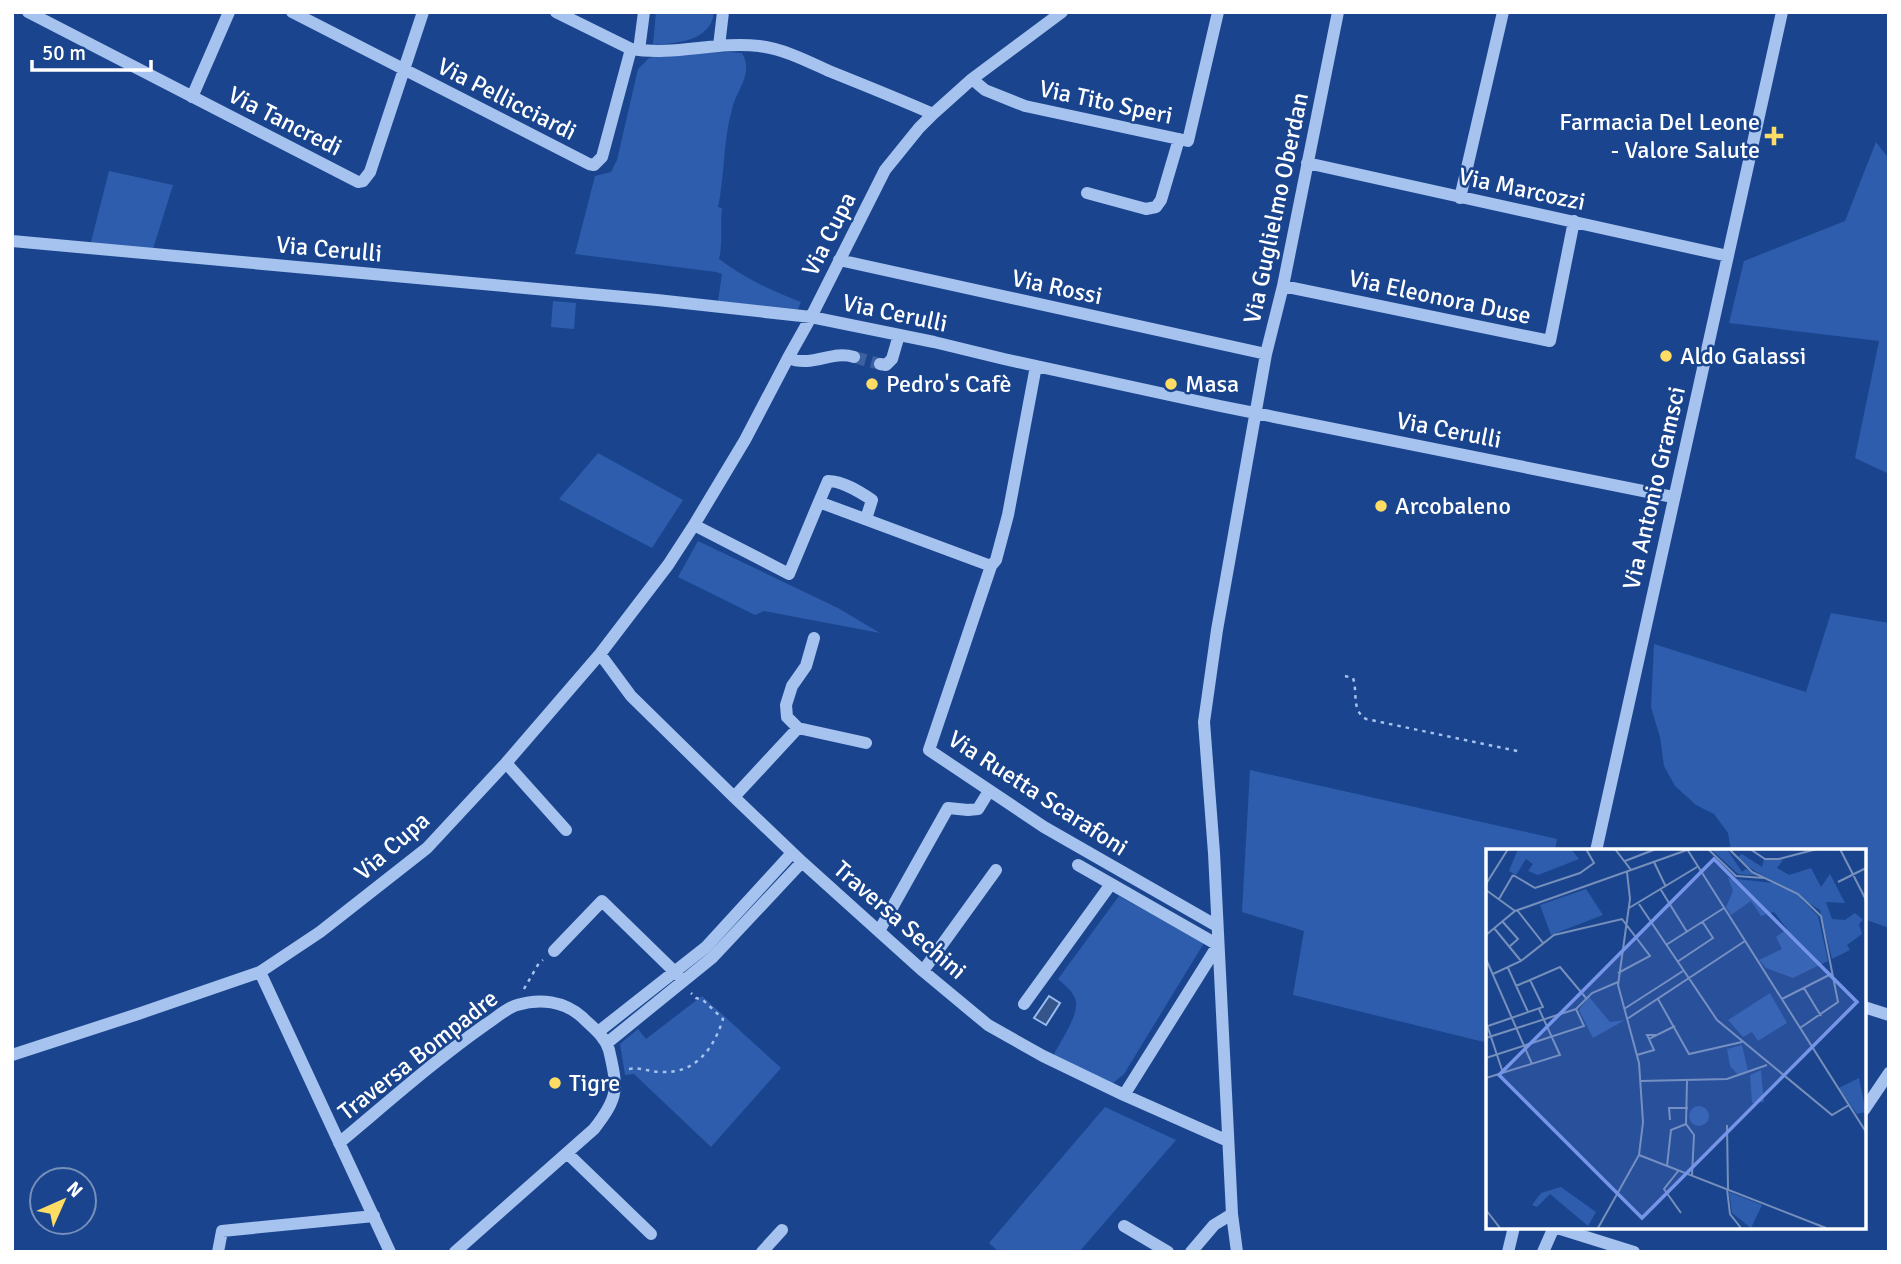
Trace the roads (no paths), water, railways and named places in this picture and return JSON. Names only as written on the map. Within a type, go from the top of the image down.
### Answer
[{"type":"street","name":"Via Tancredi","points":[[28,12],[358,182],[363,181],[370,172],[423,12]]},
{"type":"street","points":[[192,97],[229,12]]},
{"type":"street","name":"Via Pellicciardi","points":[[292,12],[594,165],[602,158],[635,49]]},
{"type":"street","points":[[556,12],[635,49],[680,50],[757,46],[785,52],[933,114]]},
{"type":"street","points":[[635,49],[643,12]]},
{"type":"street","points":[[719,46],[723,12]]},
{"type":"street","name":"Via Cupa","points":[[12,1055],[260,972],[320,932],[427,848],[506,763],[600,654],[668,565],[745,440],[885,170],[919,128],[972,79],[1062,12]]},
{"type":"street","name":"Via Tito Speri","points":[[972,79],[985,90],[1025,106],[1188,141],[1218,12]]},
{"type":"street","name":"Via Guglielmo Oberdan","points":[[1256,413],[1338,12]]},
{"type":"street","points":[[1460,198],[1503,12]]},
{"type":"street","name":"Via Antonio Gramsci","points":[[1596,849],[1782,12]]},
{"type":"street","points":[[1087,193],[1146,209],[1156,207],[1161,200],[1179,139]]},
{"type":"street","name":"Via Marcozzi","points":[[1307,163],[1728,256]]},
{"type":"street","name":"Via Eleonora Duse","points":[[1283,286],[1550,341],[1574,221]]},
{"type":"street","name":"Via Cerulli","points":[[12,241],[657,300],[811,317],[1256,413],[1673,497]]},
{"type":"street","name":"Via Rossi","points":[[839,260],[1266,354]]},
{"type":"street","points":[[880,364],[886,365],[892,359],[899,335]]},
{"type":"street","points":[[788,358],[803,362],[844,354],[854,357]]},
{"type":"street","points":[[819,502],[991,566],[996,560],[1008,515],[1036,366]]},
{"type":"street","points":[[1237,1252],[1232,1214],[1214,853],[1204,722],[1217,630],[1256,413]]},
{"type":"street","points":[[695,525],[789,575],[828,481],[834,481],[872,500],[866,519]]},
{"type":"street","name":"Via Ruetta Scarafoni","points":[[991,566],[929,750],[1044,827],[1217,926]]},
{"type":"street","points":[[814,638],[806,666],[792,686],[786,705],[787,717],[798,728],[866,743]]},
{"type":"street","name":"Traversa Sechini","points":[[600,654],[631,696],[734,797],[923,971],[988,1025],[1043,1056],[1228,1141]]},
{"type":"street","points":[[734,797],[798,728]]},
{"type":"street","points":[[506,763],[566,830]]},
{"type":"street","points":[[879,931],[948,808],[978,809],[989,791]]},
{"type":"street","points":[[607,1043],[713,957],[797,857]]},
{"type":"street","points":[[1078,865],[1218,945]]},
{"type":"street","points":[[923,971],[996,870]]},
{"type":"street","points":[[1024,1004],[1111,884]]},
{"type":"street","points":[[554,951],[602,901],[682,981]]},
{"type":"street","points":[[1124,1095],[1218,945]]},
{"type":"street","points":[[260,972],[390,1252]]},
{"type":"street","points":[[598,1032],[682,981]]},
{"type":"street","name":"Traversa Bompadre","points":[[338,1143],[456,1046],[514,1005],[556,1002],[576,1012],[598,1032],[607,1043],[614,1072],[616,1087],[610,1109],[594,1129],[455,1252]]},
{"type":"street","points":[[1866,1008],[1889,1015]]},
{"type":"street","points":[[1866,1107],[1889,1073]]},
{"type":"street","points":[[567,1153],[651,1234]]},
{"type":"street","points":[[1191,1252],[1214,1225],[1232,1214]]},
{"type":"street","points":[[218,1252],[222,1231],[374,1216]]},
{"type":"street","points":[[1124,1226],[1168,1252]]},
{"type":"street","points":[[1508,1252],[1514,1229]]},
{"type":"street","points":[[1543,1252],[1553,1229]]},
{"type":"street","points":[[1560,1229],[1634,1252]]},
{"type":"street","points":[[762,1252],[782,1230]]},
{"type":"tunnel","points":[[854,357],[880,364]]},
{"type":"place","name":"Farmacia Del Leone - Valore Salute","points":[[1774,136]]},
{"type":"place","name":"Aldo Galassi","points":[[1666,356]]},
{"type":"place","name":"Pedro's Cafè","points":[[872,384]]},
{"type":"place","name":"Masa","points":[[1171,384]]},
{"type":"place","name":"Arcobaleno","points":[[1381,506]]},
{"type":"place","name":"Tigre","points":[[555,1083]]}]
